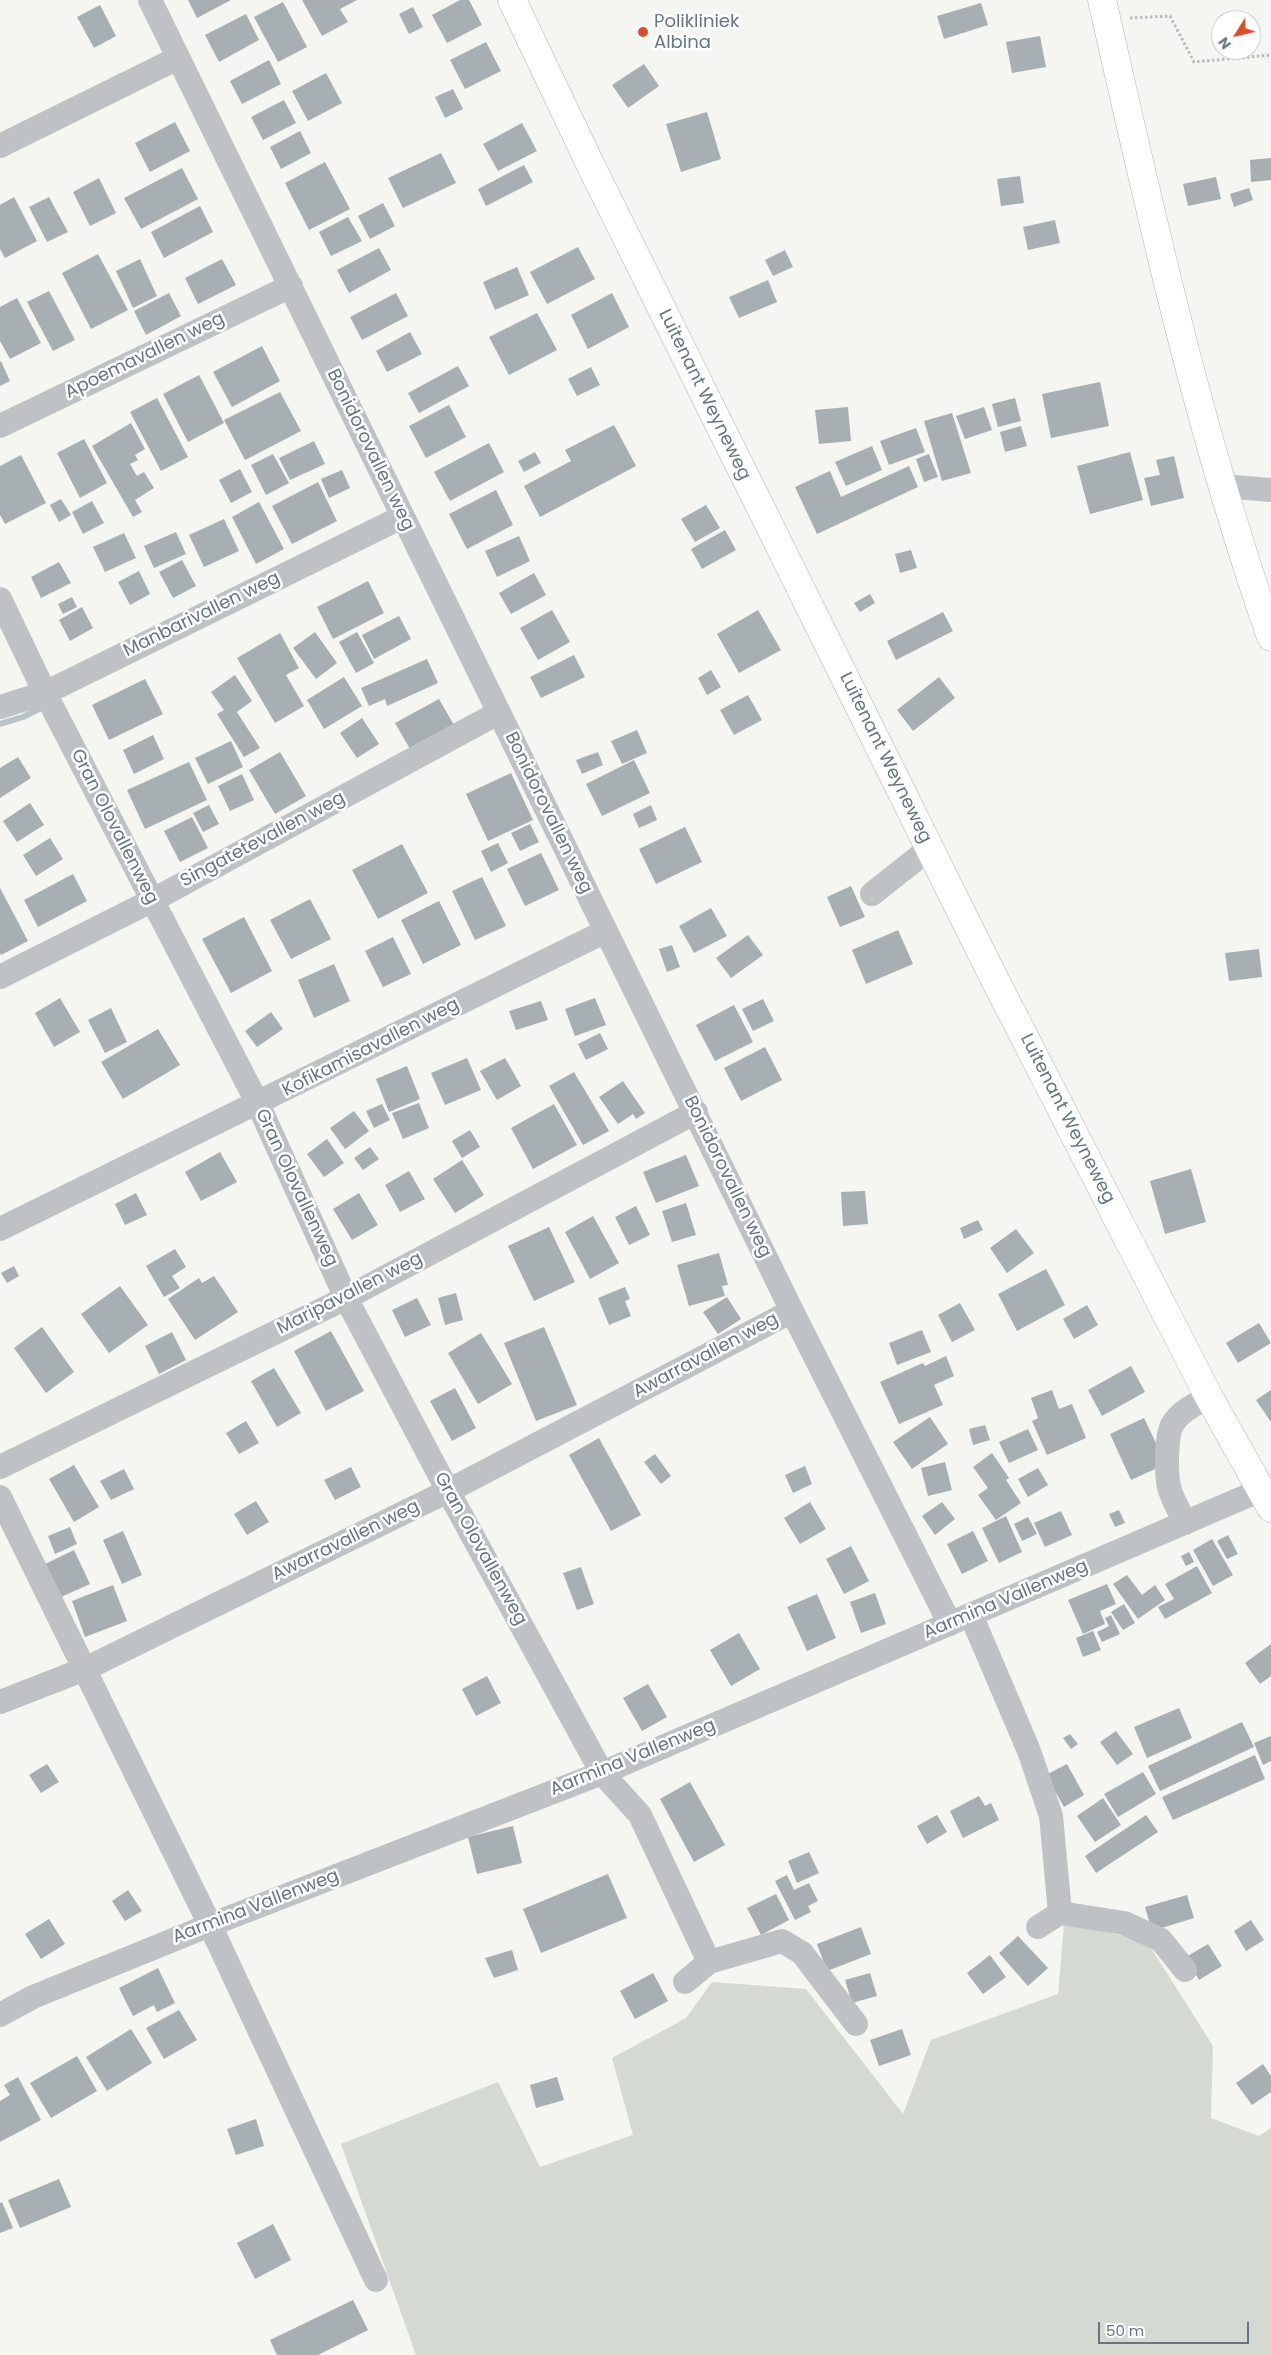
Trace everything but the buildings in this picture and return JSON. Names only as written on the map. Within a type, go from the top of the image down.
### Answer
[{"type":"main road","name":"Luitenant Weyneweg","points":[[512,0],[593,170],[930,848],[1210,1397],[1266,1499]]},
{"type":"main road","points":[[1104,10],[1186,359],[1222,486],[1271,637]]},
{"type":"street","name":"Bonidorovallen weg","points":[[150,0],[792,1311],[1029,1751],[1051,1816],[1060,1913]]},
{"type":"street","points":[[0,146],[178,58]]},
{"type":"street","name":"Apoemavallen weg","points":[[0,426],[291,286]]},
{"type":"street","points":[[1222,486],[1271,490]]},
{"type":"street","name":"Manbarivallen weg","points":[[0,708],[45,693],[402,517]]},
{"type":"street","name":"Gran Olovallenweg","points":[[0,599],[45,693],[258,1104],[346,1298],[448,1491],[602,1772],[640,1815],[709,1962]]},
{"type":"street","name":"Singatetevallen weg","points":[[0,978],[152,900],[498,713]]},
{"type":"street","points":[[872,894],[930,848]]},
{"type":"street","name":"Kofikamisavallen weg","points":[[0,1230],[606,931]]},
{"type":"street","name":"Maripavallen weg","points":[[0,1467],[346,1298],[696,1112]]},
{"type":"street","name":"Awarravallen weg","points":[[0,1702],[85,1669],[448,1491],[792,1311]]},
{"type":"street","points":[[1186,1523],[1169,1487],[1167,1457],[1170,1431],[1173,1424],[1184,1411],[1210,1397]]},
{"type":"street","points":[[0,1498],[210,1925],[376,2280]]},
{"type":"street","name":"Aarmina Vallenweg","points":[[0,2015],[33,1997],[210,1925],[602,1772],[1186,1523],[1266,1499]]},
{"type":"street","points":[[1038,1927],[1060,1913],[1124,1923],[1161,1940],[1185,1970]]},
{"type":"street","points":[[685,1982],[709,1962],[782,1941],[802,1953],[856,2024]]},
{"type":"path","points":[[1104,10],[1170,16],[1194,62],[1271,55]]},
{"type":"shaded area","points":[[1064,1924],[1146,1940],[1213,2046],[1211,2118],[1259,2136],[1271,2128],[1271,2355],[416,2355],[341,2144],[498,2082],[540,2167],[633,2135],[612,2058],[686,2018],[712,1982],[806,1989],[903,2114],[931,2040],[1058,1994]]},
{"type":"waterway","points":[[0,724],[23,717],[47,705]]},
{"type":"place","name":"Polikliniek Albina","points":[[643,32]]}]
